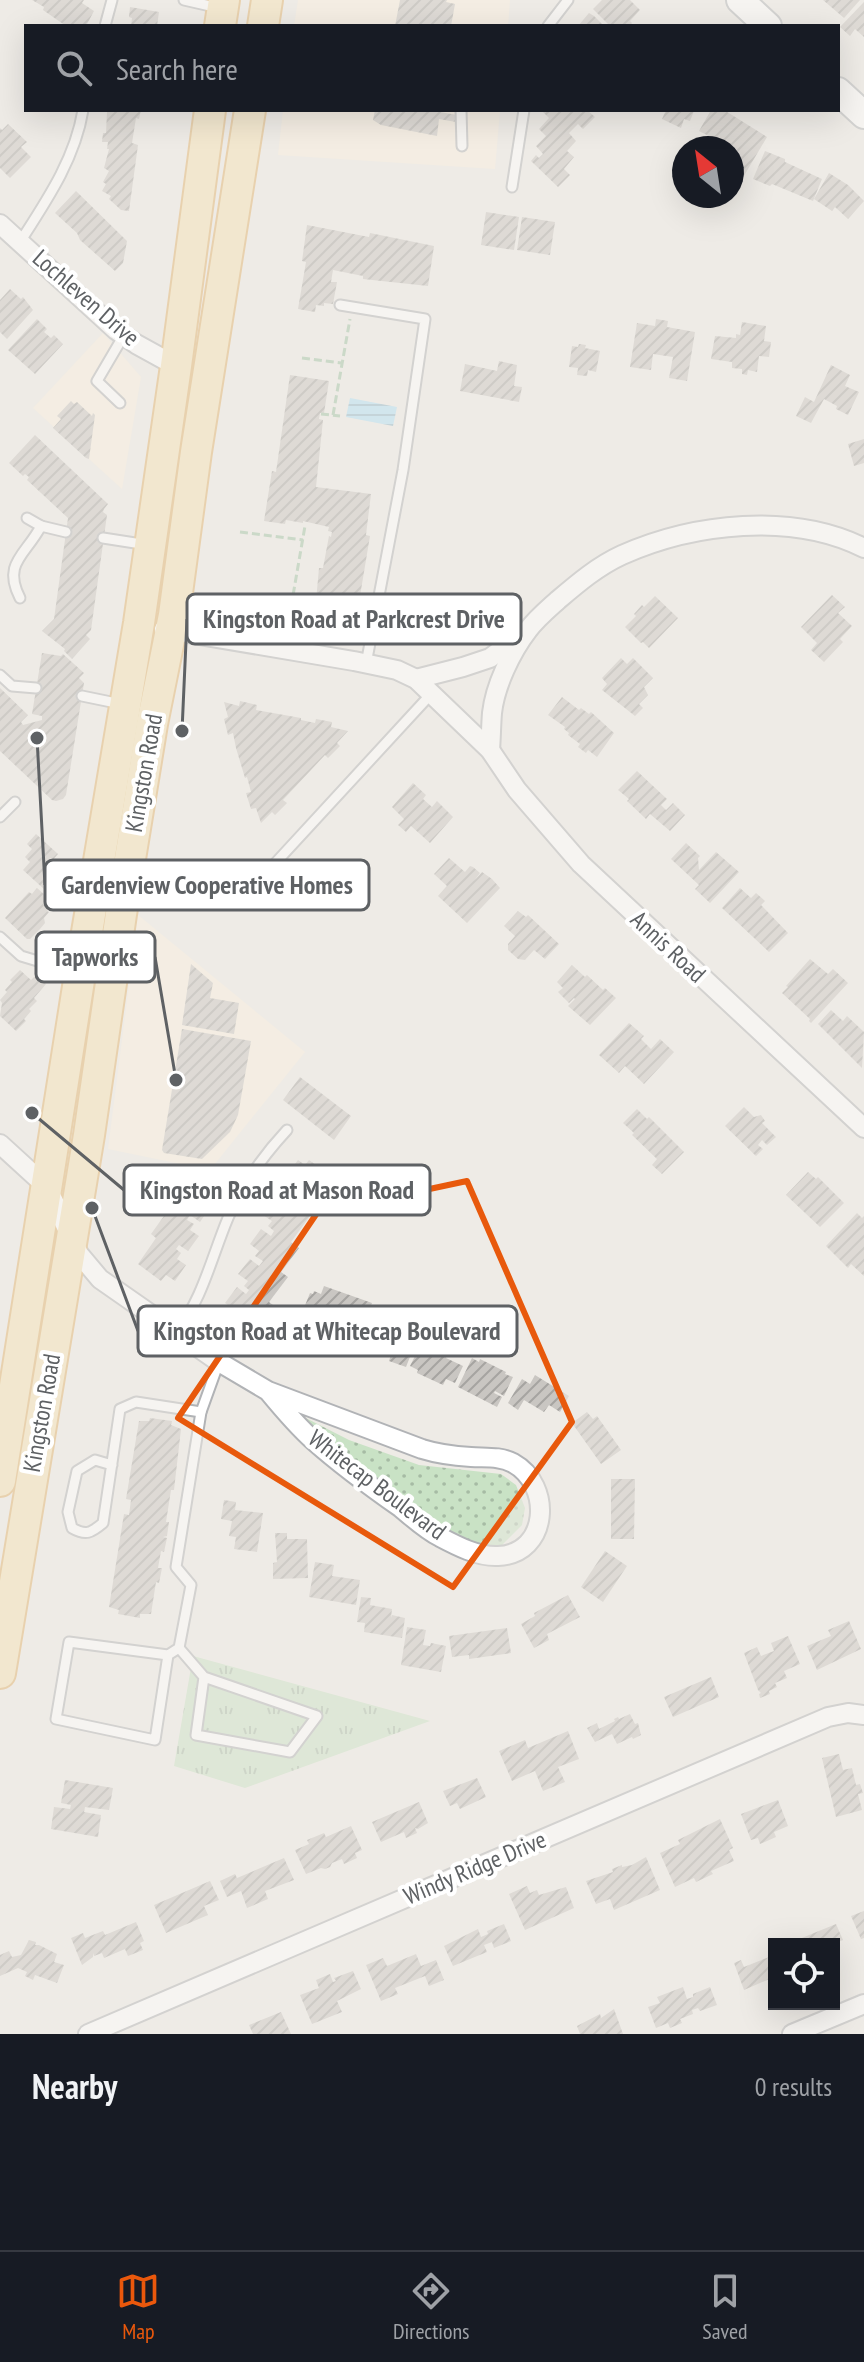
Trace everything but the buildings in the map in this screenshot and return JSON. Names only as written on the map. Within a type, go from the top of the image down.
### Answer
[{"type":"main road","points":[[263,24],[267,0]]},
{"type":"main road","name":"Kingston Road","points":[[0,1481],[139,623],[210,112]]},
{"type":"main road","name":"Kingston Road","points":[[0,1673],[67,1230],[152,724],[171,630],[250,112]]},
{"type":"main road","points":[[125,705],[136,708],[152,724]]},
{"type":"street","points":[[740,0],[766,24]]},
{"type":"street","points":[[840,93],[864,115]]},
{"type":"street","name":"Lochleven Drive","points":[[0,224],[124,335],[176,366]]},
{"type":"street","points":[[139,623],[397,670],[416,679],[490,658],[528,630],[569,590],[596,570],[622,555],[681,535],[716,528],[788,528],[849,541],[864,548]]},
{"type":"street","points":[[490,750],[492,710],[501,681],[528,630]]},
{"type":"street","name":"Annis Road","points":[[416,679],[490,750],[517,790],[581,864],[864,1128]]},
{"type":"street","points":[[0,1144],[47,1187]]},
{"type":"street","name":"Whitecap Boulevard","points":[[47,1187],[79,1254],[100,1279],[219,1362],[268,1391],[422,1449],[511,1462],[535,1484],[539,1492],[540,1516],[533,1538],[526,1547],[515,1553],[499,1556],[473,1553],[438,1537],[312,1440],[268,1391]]},
{"type":"street","name":"Windy Ridge Drive","points":[[88,2034],[828,1717],[848,1713],[864,1715]]},
{"type":"street","points":[[792,2034],[864,2004]]},
{"type":"lane","points":[[106,24],[112,0]]},
{"type":"lane","points":[[184,0],[222,11]]},
{"type":"lane","points":[[550,24],[568,0]]},
{"type":"lane","points":[[20,242],[50,195],[76,144],[83,112]]},
{"type":"lane","points":[[461,112],[462,146]]},
{"type":"lane","points":[[512,187],[524,112]]},
{"type":"lane","points":[[340,305],[425,319],[403,470],[366,664]]},
{"type":"lane","points":[[120,403],[97,381],[124,335]]},
{"type":"lane","points":[[27,518],[41,526],[66,532]]},
{"type":"lane","points":[[20,598],[12,574],[18,557],[41,526]]},
{"type":"lane","points":[[103,538],[150,546]]},
{"type":"lane","points":[[0,675],[12,686],[36,688]]},
{"type":"lane","points":[[245,896],[432,693]]},
{"type":"lane","points":[[82,696],[125,705]]},
{"type":"lane","points":[[0,817],[15,802]]},
{"type":"lane","points":[[0,937],[21,956],[80,974]]},
{"type":"lane","points":[[176,1332],[203,1282],[239,1195],[260,1161],[287,1130]]},
{"type":"lane","points":[[168,1655],[155,1740],[56,1719],[69,1642],[168,1655],[179,1648],[191,1585],[176,1567],[201,1412],[219,1362]]},
{"type":"lane","points":[[112,1465],[95,1460],[77,1471],[68,1512],[72,1528],[83,1534],[90,1533],[103,1523],[112,1465],[120,1409],[136,1402],[201,1412]]},
{"type":"lane","points":[[179,1648],[204,1677],[317,1716],[290,1752],[196,1735],[204,1677]]},
{"type":"path","points":[[333,415],[353,307]]},
{"type":"path","points":[[302,358],[342,363]]},
{"type":"path","points":[[321,414],[340,416]]},
{"type":"path","points":[[284,650],[305,526]]},
{"type":"path","points":[[240,532],[303,540]]},
{"type":"path","points":[[334,611],[336,604]]},
{"type":"path","points":[[291,606],[377,617]]},
{"type":"highlighted area","points":[[467,1181],[572,1422],[453,1587],[178,1418],[317,1213]]},
{"type":"shaded area","points":[[298,0],[510,0],[508,24],[294,24]]},
{"type":"shaded area","points":[[283,112],[500,112],[495,169],[278,155]]},
{"type":"shaded area","points":[[103,333],[141,377],[122,489],[33,408]]},
{"type":"shaded area","points":[[138,915],[305,1052],[210,1170],[108,1149]]},
{"type":"green space","points":[[284,1407],[349,1440],[419,1465],[501,1474],[516,1485],[525,1508],[522,1525],[501,1546],[473,1547],[300,1422]]},
{"type":"green space","points":[[193,1656],[430,1721],[245,1788],[174,1766]]},
{"type":"water","points":[[350,398],[397,407],[393,426],[346,417]]},
{"type":"place","name":"Kingston Road at Parkcrest Drive","points":[[182,731]]},
{"type":"place","name":"Gardenview Cooperative Homes","points":[[37,738]]},
{"type":"place","name":"Tapworks","points":[[176,1080]]},
{"type":"place","name":"Kingston Road at Mason Road","points":[[32,1113]]},
{"type":"place","name":"Kingston Road at Whitecap Boulevard","points":[[92,1208]]}]
